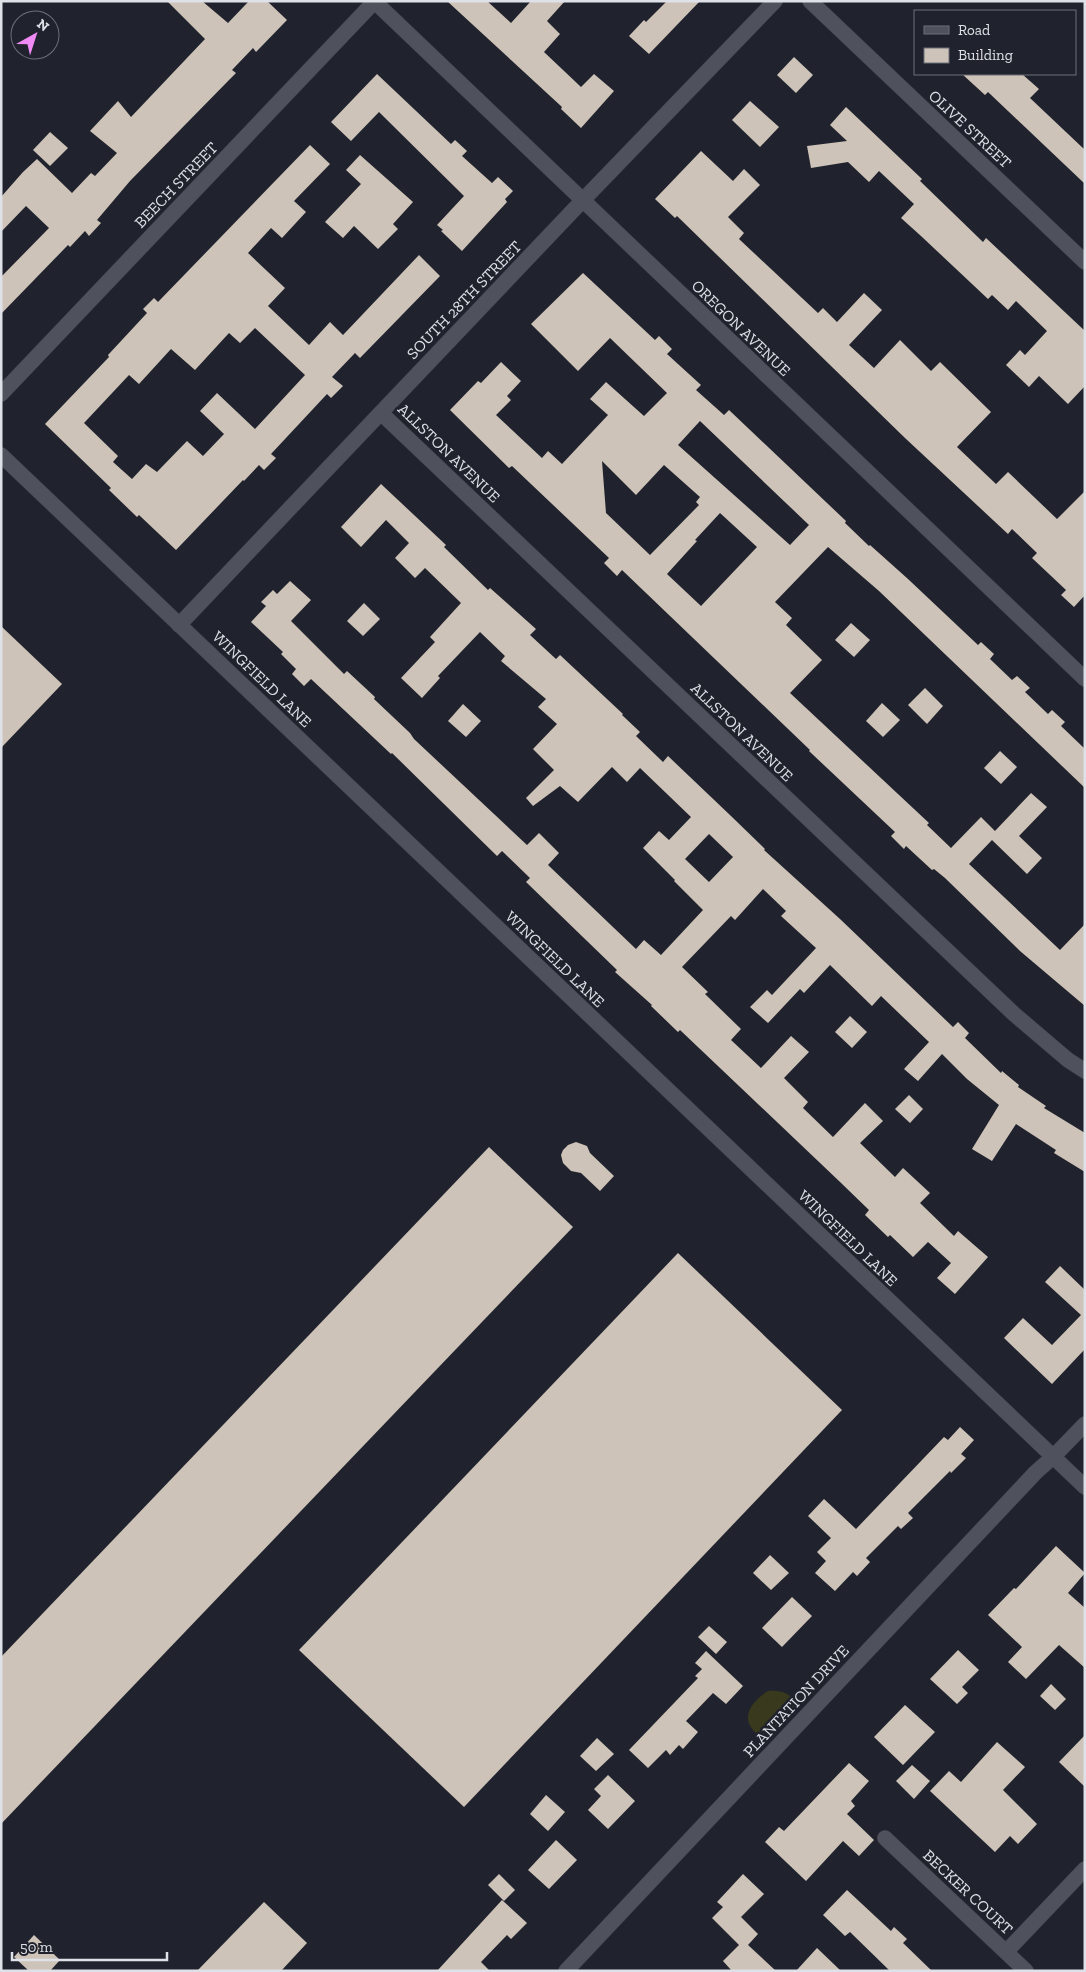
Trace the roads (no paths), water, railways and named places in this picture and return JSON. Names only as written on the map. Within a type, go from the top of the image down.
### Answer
[{"type":"street","name":"OREGON AVENUE","points":[[374,1],[1085,679]]},
{"type":"street","name":"BEECH STREET","points":[[1,394],[374,1]]},
{"type":"street","name":"SOUTH 28TH STREET","points":[[179,625],[582,200],[775,1]]},
{"type":"street","name":"OLIVE STREET","points":[[810,1],[1085,262]]},
{"type":"street","name":"ALLSTON AVENUE","points":[[381,413],[1007,1008],[1068,1060],[1085,1071]]},
{"type":"street","name":"WINGFIELD LANE","points":[[1,455],[1085,1487]]},
{"type":"street","name":"PLANTATION DRIVE","points":[[566,1971],[1036,1472],[1085,1424]]},
{"type":"street","name":"BECKER COURT","points":[[885,1838],[1026,1971]]},
{"type":"street","points":[[1006,1952],[1085,1869]]}]
